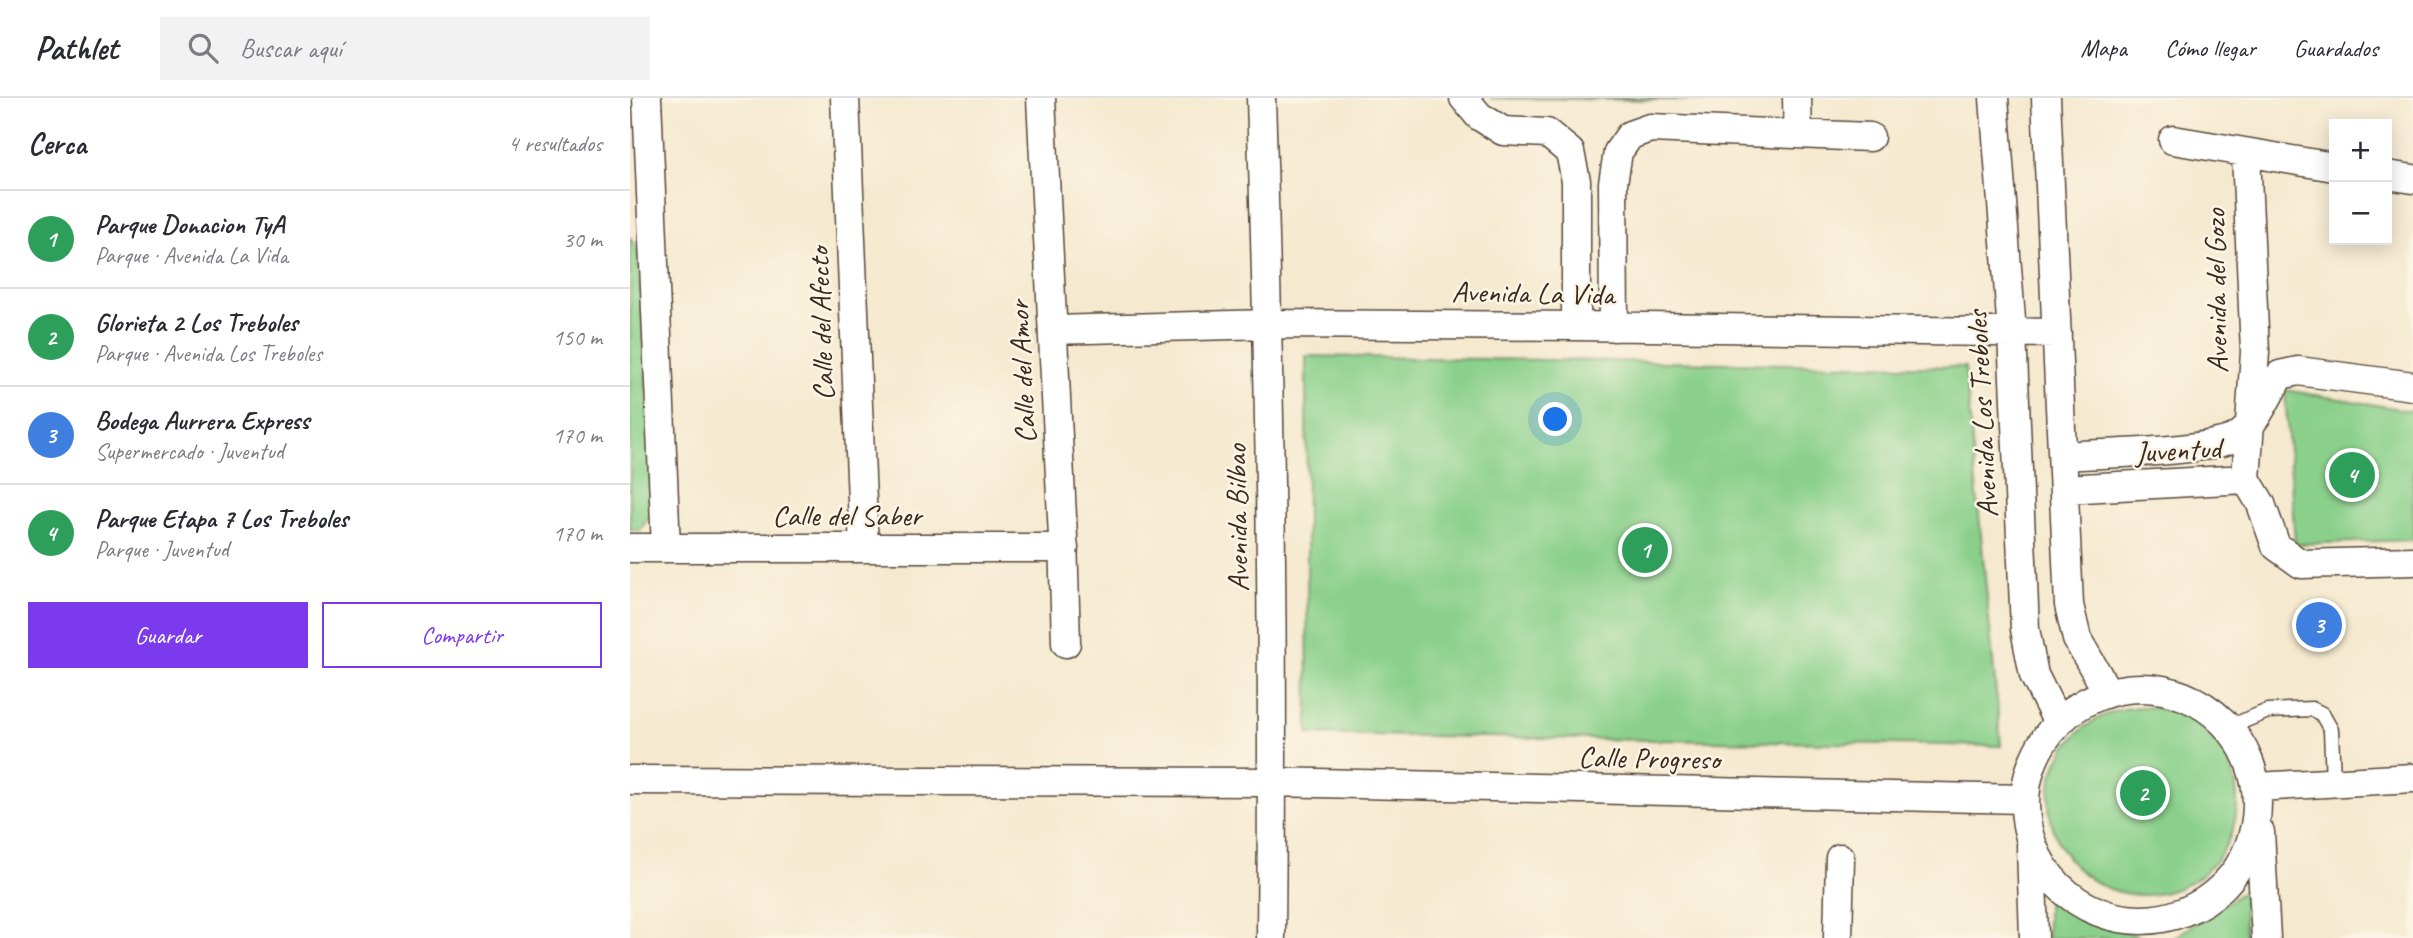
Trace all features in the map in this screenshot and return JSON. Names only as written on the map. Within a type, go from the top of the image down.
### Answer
[{"type":"street","points":[[647,98],[641,212],[666,548]]},
{"type":"street","name":"Calle del Afecto","points":[[845,98],[864,548]]},
{"type":"street","name":"Calle del Amor","points":[[1041,98],[1064,548],[1066,643]]},
{"type":"street","name":"Avenida Bilbao","points":[[1261,98],[1268,324],[1273,782],[1271,938]]},
{"type":"street","points":[[1464,98],[1479,116],[1503,131],[1547,133],[1570,152],[1576,181],[1576,326]]},
{"type":"street","points":[[1797,98],[1798,134]]},
{"type":"street","name":"Avenida Los Treboles","points":[[1994,98],[2012,333],[2025,629],[2034,675],[2057,722]]},
{"type":"street","points":[[2046,98],[2069,605],[2077,639],[2107,691]]},
{"type":"street","points":[[1614,327],[1614,183],[1618,152],[1630,135],[1650,128],[1870,137]]},
{"type":"street","points":[[2173,141],[2329,166]]},
{"type":"street","name":"Avenida del Gozo","points":[[2246,154],[2255,352],[2246,479]]},
{"type":"street","points":[[2392,176],[2413,179]]},
{"type":"street","name":"Avenida La Vida","points":[[1053,330],[1268,324],[2057,333]]},
{"type":"street","points":[[2063,456],[2211,446],[2239,436],[2249,426],[2280,375],[2298,371],[2413,386]]},
{"type":"street","name":"Juventud","points":[[2064,489],[2246,479],[2261,504],[2276,546],[2301,564],[2413,561]]},
{"type":"street","name":"Calle del Saber","points":[[630,548],[1064,548]]},
{"type":"street","points":[[2034,938],[2031,846],[2025,823],[2024,799],[2033,757],[2057,722],[2107,691],[2140,686],[2174,691],[2204,705],[2230,727],[2248,755],[2258,795],[2266,938]]},
{"type":"street","points":[[2258,795],[2333,782],[2413,778]]},
{"type":"street","name":"Calle Progreso","points":[[630,780],[1273,782],[2024,799]]},
{"type":"street","points":[[2031,846],[2061,891],[2108,918],[2163,920],[2212,899],[2247,857],[2258,795]]},
{"type":"street","points":[[1838,938],[1840,858]]},
{"type":"lane","points":[[2230,727],[2269,710],[2312,709],[2322,714],[2331,730],[2333,782]]},
{"type":"green space","points":[[1490,98],[1748,98],[1748,101]]},
{"type":"green space","points":[[630,237],[638,252],[654,510],[640,530],[630,529]]},
{"type":"green space","points":[[1306,356],[1965,367],[2001,746],[1308,734]]},
{"type":"green space","points":[[2285,390],[2413,411],[2413,540],[2295,544]]},
{"type":"green space","points":[[2143,707],[2161,708],[2179,714],[2210,734],[2230,765],[2236,783],[2236,819],[2230,837],[2210,868],[2179,888],[2161,894],[2143,895],[2125,894],[2107,888],[2076,868],[2056,837],[2050,819],[2049,801],[2050,783],[2056,765],[2076,734],[2107,714],[2125,708]]},
{"type":"green space","points":[[2243,892],[2245,938],[2173,938]]},
{"type":"green space","points":[[2047,900],[2142,938],[2047,938]]},
{"type":"place","name":"Parque Etapa 7 Los Treboles","points":[[2352,475]]},
{"type":"place","name":"Parque Donacion TyA","points":[[1645,550]]},
{"type":"place","name":"Bodega Aurrera Express","points":[[2319,625]]},
{"type":"place","name":"Glorieta 2 Los Treboles","points":[[2143,793]]}]
